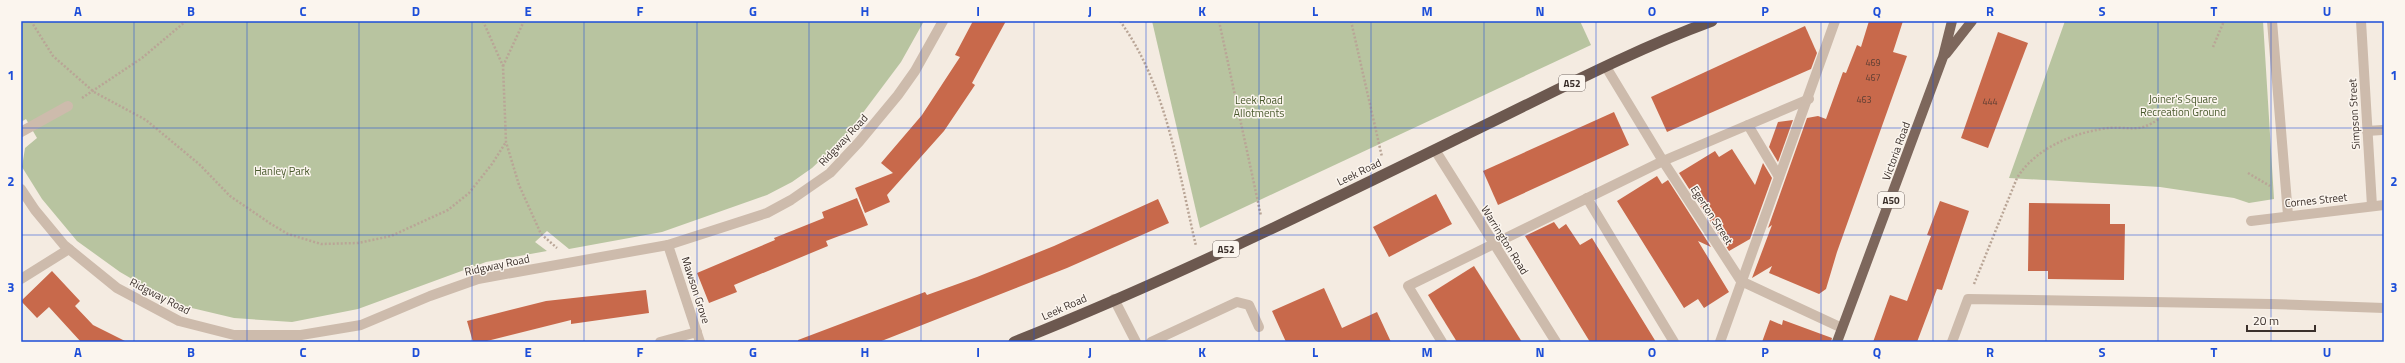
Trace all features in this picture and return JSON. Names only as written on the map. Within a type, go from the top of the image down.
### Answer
[{"type":"highway","name":"Leek Road","points":[[1014,342],[1199,261],[1385,174],[1606,67],[1712,21]]},
{"type":"main road","name":"Victoria Road","points":[[1943,57],[1972,21]]},
{"type":"main road","name":"Victoria Road","points":[[1837,342],[1943,57],[1951,22]]},
{"type":"street","name":"Ridgway Road","points":[[21,189],[35,210],[69,249],[117,288],[179,322],[234,335],[301,335],[361,325],[430,296],[478,279],[668,245],[767,213],[791,200],[830,173],[898,95],[924,57],[943,21]]},
{"type":"street","points":[[1720,342],[1741,281],[1809,99],[1835,21]]},
{"type":"street","points":[[2272,21],[2288,215]]},
{"type":"street","name":"Simpson Street","points":[[2361,21],[2372,206]]},
{"type":"street","name":"Egerton Street","points":[[1606,67],[1663,161],[1741,281]]},
{"type":"street","points":[[1442,342],[1408,286],[1663,161],[1809,99]]},
{"type":"street","points":[[21,132],[68,106]]},
{"type":"street","points":[[1748,125],[1780,177]]},
{"type":"street","points":[[2368,131],[2382,130]]},
{"type":"street","name":"Warrington Road","points":[[1435,150],[1556,342]]},
{"type":"street","points":[[1587,198],[1674,342]]},
{"type":"street","name":"Cornes Street","points":[[2251,220],[2384,205]]},
{"type":"street","name":"Mawson Grove","points":[[668,245],[700,342]]},
{"type":"street","points":[[21,279],[69,249]]},
{"type":"street","points":[[1741,281],[1842,328]]},
{"type":"street","points":[[1114,299],[1136,342]]},
{"type":"street","points":[[1952,342],[1968,299],[2270,304],[2384,308]]},
{"type":"street","points":[[1151,342],[1237,302],[1249,305],[1259,327]]},
{"type":"street","points":[[660,342],[697,332]]},
{"type":"path","points":[[31,21],[53,56],[94,92],[146,120],[199,164],[230,196],[271,224],[288,234],[321,244],[358,243],[391,236],[448,210],[469,193],[492,164],[506,142]]},
{"type":"path","points":[[94,92],[142,58],[186,21]]},
{"type":"path","points":[[483,21],[503,66],[506,142],[518,185],[541,234],[574,262]]},
{"type":"path","points":[[503,66],[524,21]]},
{"type":"path","points":[[1120,21],[1133,39],[1161,103],[1199,261]]},
{"type":"path","points":[[1219,21],[1264,231]]},
{"type":"path","points":[[1351,21],[1385,174]]},
{"type":"path","points":[[2213,48],[2224,21]]},
{"type":"path","points":[[1968,299],[2017,178],[2024,167],[2037,155],[2068,137],[2082,132],[2102,128],[2145,128],[2160,118]]},
{"type":"path","points":[[2248,173],[2271,186],[2286,186]]},
{"type":"green space","name":"Hanley Park","points":[[21,21],[924,21],[901,62],[844,138],[812,168],[792,182],[767,195],[662,232],[569,249],[547,231],[535,242],[547,251],[486,262],[358,309],[292,322],[234,318],[175,304],[120,272],[77,241],[42,199],[22,167],[25,148],[37,138],[26,119],[21,122]]},
{"type":"green space","name":"Leek Road Allotments","points":[[1152,21],[1580,21],[1591,45],[1200,228]]},
{"type":"green space","name":"Joiner's Square Recreation Ground","points":[[2065,21],[2263,21],[2274,199],[2249,203],[2234,198],[2160,187],[2009,178]]},
{"type":"building","points":[[973,21],[1006,21],[972,83],[975,85],[944,131],[887,195],[890,202],[865,213],[855,188],[893,173],[881,163],[922,115],[960,57],[955,55]]},
{"type":"building","points":[[1869,21],[1903,21],[1893,52],[1907,56],[1837,252],[1826,289],[1819,294],[1769,273],[1772,266],[1752,278],[1772,225],[1768,228],[1807,118],[1818,116],[1826,119],[1843,72],[1846,73],[1857,45],[1861,47]]},
{"type":"building","points":[[1805,26],[1817,53],[1811,69],[1667,132],[1651,97]]},
{"type":"building","points":[[1998,32],[2028,43],[1988,148],[1961,138]]},
{"type":"building","points":[[1614,112],[1629,145],[1498,205],[1483,171]]},
{"type":"building","points":[[1793,120],[1778,162],[1769,147],[1778,122]]},
{"type":"building","points":[[1732,149],[1755,185],[1763,163],[1772,178],[1750,239],[1729,251],[1679,173],[1715,151],[1719,157]]},
{"type":"building","points":[[1657,176],[1662,184],[1668,180],[1711,247],[1698,241],[1729,292],[1704,308],[1698,299],[1684,308],[1617,201]]},
{"type":"building","points":[[1436,194],[1452,224],[1389,257],[1373,227]]},
{"type":"building","points":[[857,198],[868,225],[826,241],[828,246],[734,285],[737,292],[709,303],[697,273],[775,240],[774,238],[824,218],[822,212]]},
{"type":"building","points":[[1158,199],[1169,223],[1067,268],[879,342],[798,342],[798,340],[925,292],[927,295],[977,277],[1054,246]]},
{"type":"building","points":[[1940,201],[1969,211],[1942,290],[1937,289],[1917,342],[1873,342],[1890,295],[1907,301],[1931,236],[1927,235]]},
{"type":"building","points":[[2029,203],[2110,204],[2110,224],[2125,224],[2124,280],[2048,279],[2048,271],[2028,271]]},
{"type":"building","points":[[1554,222],[1559,229],[1566,224],[1580,245],[1592,238],[1656,342],[1590,342],[1525,236]]},
{"type":"building","points":[[1474,266],[1522,342],[1457,342],[1428,295]]},
{"type":"building","points":[[52,271],[80,301],[75,306],[93,325],[127,342],[81,342],[49,307],[37,318],[21,301]]},
{"type":"building","points":[[1324,288],[1342,328],[1377,312],[1391,342],[1286,342],[1272,311]]},
{"type":"building","points":[[646,290],[649,313],[571,324],[571,320],[483,342],[473,342],[467,321],[546,301]]},
{"type":"building","points":[[1770,320],[1782,325],[1783,320],[1832,338],[1831,342],[1762,342]]}]
